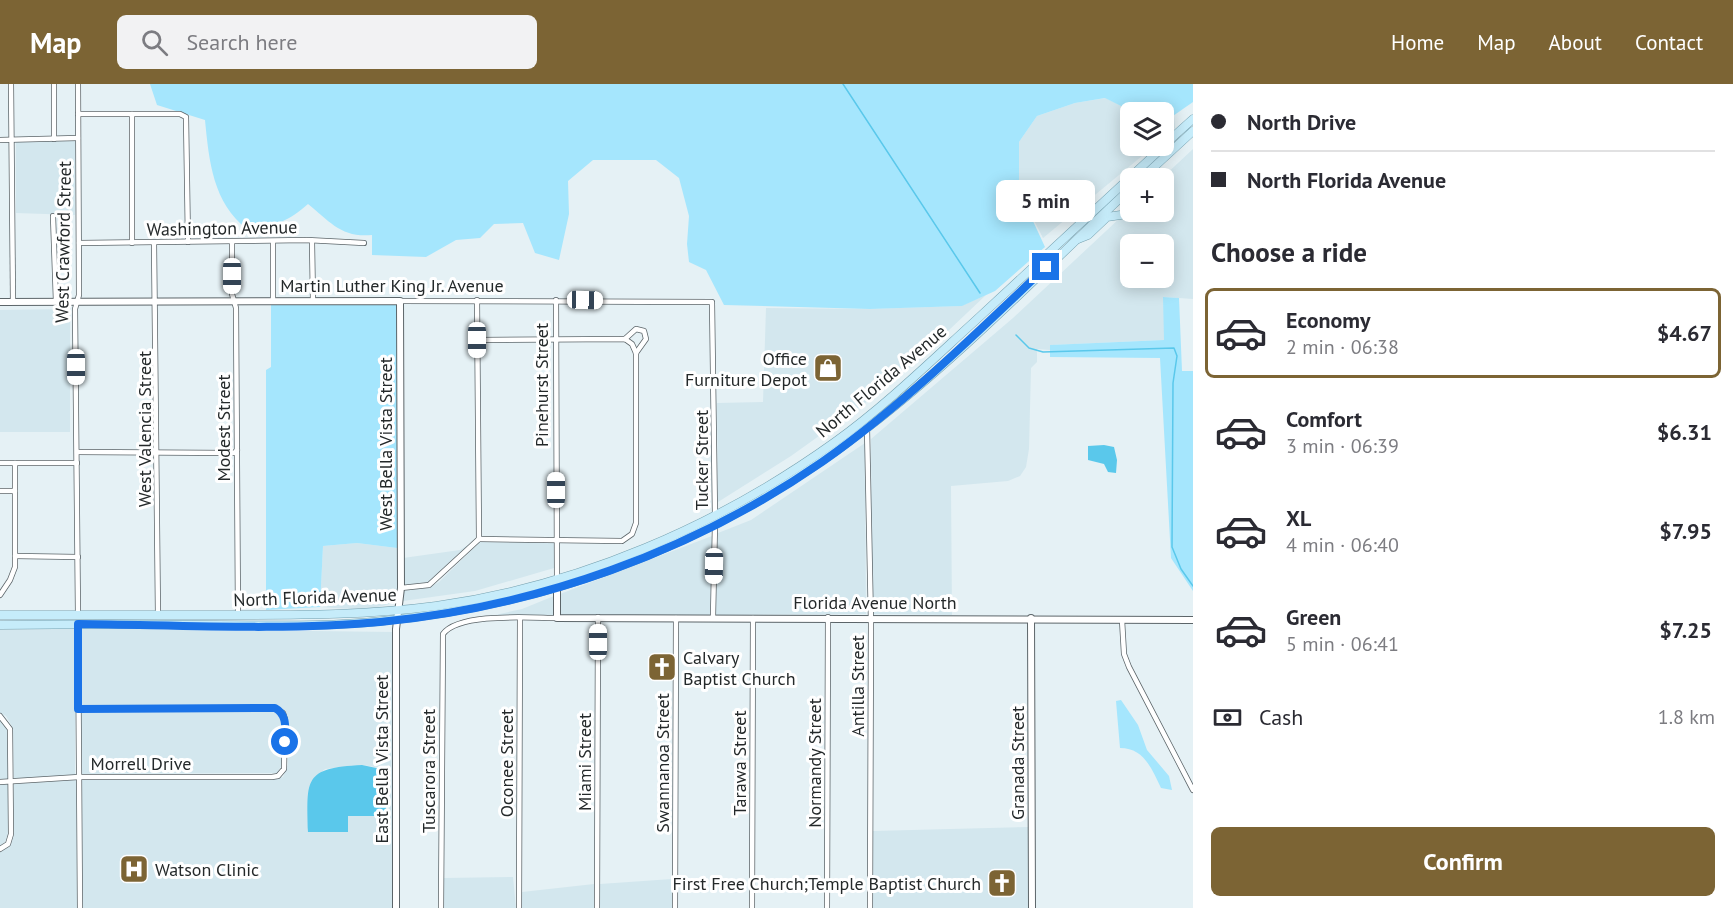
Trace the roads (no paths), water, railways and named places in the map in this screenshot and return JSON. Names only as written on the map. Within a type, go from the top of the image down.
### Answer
[{"type":"main road","name":"North Florida Avenue","points":[[1174,136],[1193,119]]},
{"type":"main road","points":[[1153,168],[1193,131]]},
{"type":"main road","name":"North Florida Avenue","points":[[78,620],[149,616],[337,615],[399,610],[496,595],[557,578],[634,552],[715,515],[814,456],[896,393],[1152,156]]},
{"type":"main road","name":"North Florida Avenue","points":[[0,615],[181,625],[339,624],[398,620],[488,605],[557,588],[636,561],[715,526],[793,481],[867,428],[979,330],[1120,199]]},
{"type":"main road","points":[[1074,241],[1088,236],[1107,217],[1120,215]]},
{"type":"main road","points":[[979,330],[980,322],[1021,284],[1030,269]]},
{"type":"main road","points":[[918,385],[923,376],[962,339],[966,329]]},
{"type":"main road","points":[[837,450],[839,445],[889,404],[896,393]]},
{"type":"main road","points":[[181,625],[196,620],[236,620],[238,615]]},
{"type":"main road","points":[[0,625],[20,625],[34,620],[78,620]]},
{"type":"street","points":[[12,84],[13,302]]},
{"type":"street","points":[[54,84],[54,139]]},
{"type":"street","name":"West Crawford Street","points":[[78,84],[77,463],[80,908]]},
{"type":"street","points":[[78,114],[184,116],[187,121],[188,242]]},
{"type":"street","points":[[132,114],[132,243]]},
{"type":"street","points":[[0,140],[78,138]]},
{"type":"street","points":[[53,216],[56,302]]},
{"type":"street","name":"Modest Street","points":[[232,242],[236,308],[238,615]]},
{"type":"street","points":[[273,242],[273,301]]},
{"type":"street","name":"Washington Avenue","points":[[79,243],[364,243]]},
{"type":"street","name":"West Valencia Street","points":[[154,243],[158,616]]},
{"type":"street","points":[[312,243],[313,300]]},
{"type":"street","name":"Martin Luther King Jr. Avenue","points":[[0,302],[313,300],[712,302]]},
{"type":"street","name":"West Bella Vista Street","points":[[399,610],[401,588],[400,300]]},
{"type":"street","points":[[477,300],[479,539]]},
{"type":"street","name":"Pinehurst Street","points":[[556,300],[557,578]]},
{"type":"street","name":"Tucker Street","points":[[712,302],[715,515],[713,618]]},
{"type":"street","points":[[625,339],[636,329],[644,331],[646,339],[636,353]]},
{"type":"street","points":[[401,588],[429,585],[479,539],[622,541],[630,537],[636,528],[636,353],[632,344],[625,339],[477,340]]},
{"type":"street","name":"Antilla Street","points":[[867,428],[870,908]]},
{"type":"street","points":[[77,452],[234,453],[237,450]]},
{"type":"street","points":[[0,463],[77,463]]},
{"type":"street","points":[[0,595],[10,580],[15,556],[15,463]]},
{"type":"street","points":[[0,491],[15,491]]},
{"type":"street","points":[[15,556],[78,557]]},
{"type":"street","points":[[520,618],[557,618],[557,588]]},
{"type":"street","name":"East Bella Vista Street","points":[[396,908],[399,610]]},
{"type":"street","name":"Miami Street","points":[[597,908],[598,617]]},
{"type":"street","name":"Normandy Street","points":[[827,908],[828,617]]},
{"type":"street","name":"Florida Avenue North","points":[[557,618],[869,617],[1193,620]]},
{"type":"street","name":"Tuscarora Street","points":[[441,908],[443,634],[455,624],[493,618],[520,618]]},
{"type":"street","name":"Oconee Street","points":[[519,908],[520,618]]},
{"type":"street","name":"Swannanoa Street","points":[[675,908],[676,618]]},
{"type":"street","name":"Tarawa Street","points":[[752,908],[753,618]]},
{"type":"street","name":"Granada Street","points":[[1031,618],[1032,908]]},
{"type":"street","points":[[1122,620],[1124,654],[1129,668],[1193,790]]},
{"type":"street","name":"Morrell Drive","points":[[0,782],[79,777],[272,777],[281,774],[285,754],[285,719],[275,708],[78,709]]},
{"type":"street","points":[[0,716],[10,729],[11,782],[11,834],[8,844],[0,849]]},
{"type":"waterway","points":[[843,84],[980,293]]},
{"type":"waterway","points":[[1016,335],[1029,348],[1043,352],[1174,348],[1177,356],[1173,383],[1172,547],[1181,569],[1193,586]]},
{"type":"place","name":"Office Furniture Depot","points":[[828,368]]},
{"type":"place","name":"Calvary Baptist Church","points":[[662,667]]},
{"type":"place","name":"Watson Clinic","points":[[134,869]]},
{"type":"place","name":"First Free Church;Temple Baptist Church","points":[[1002,883]]}]
